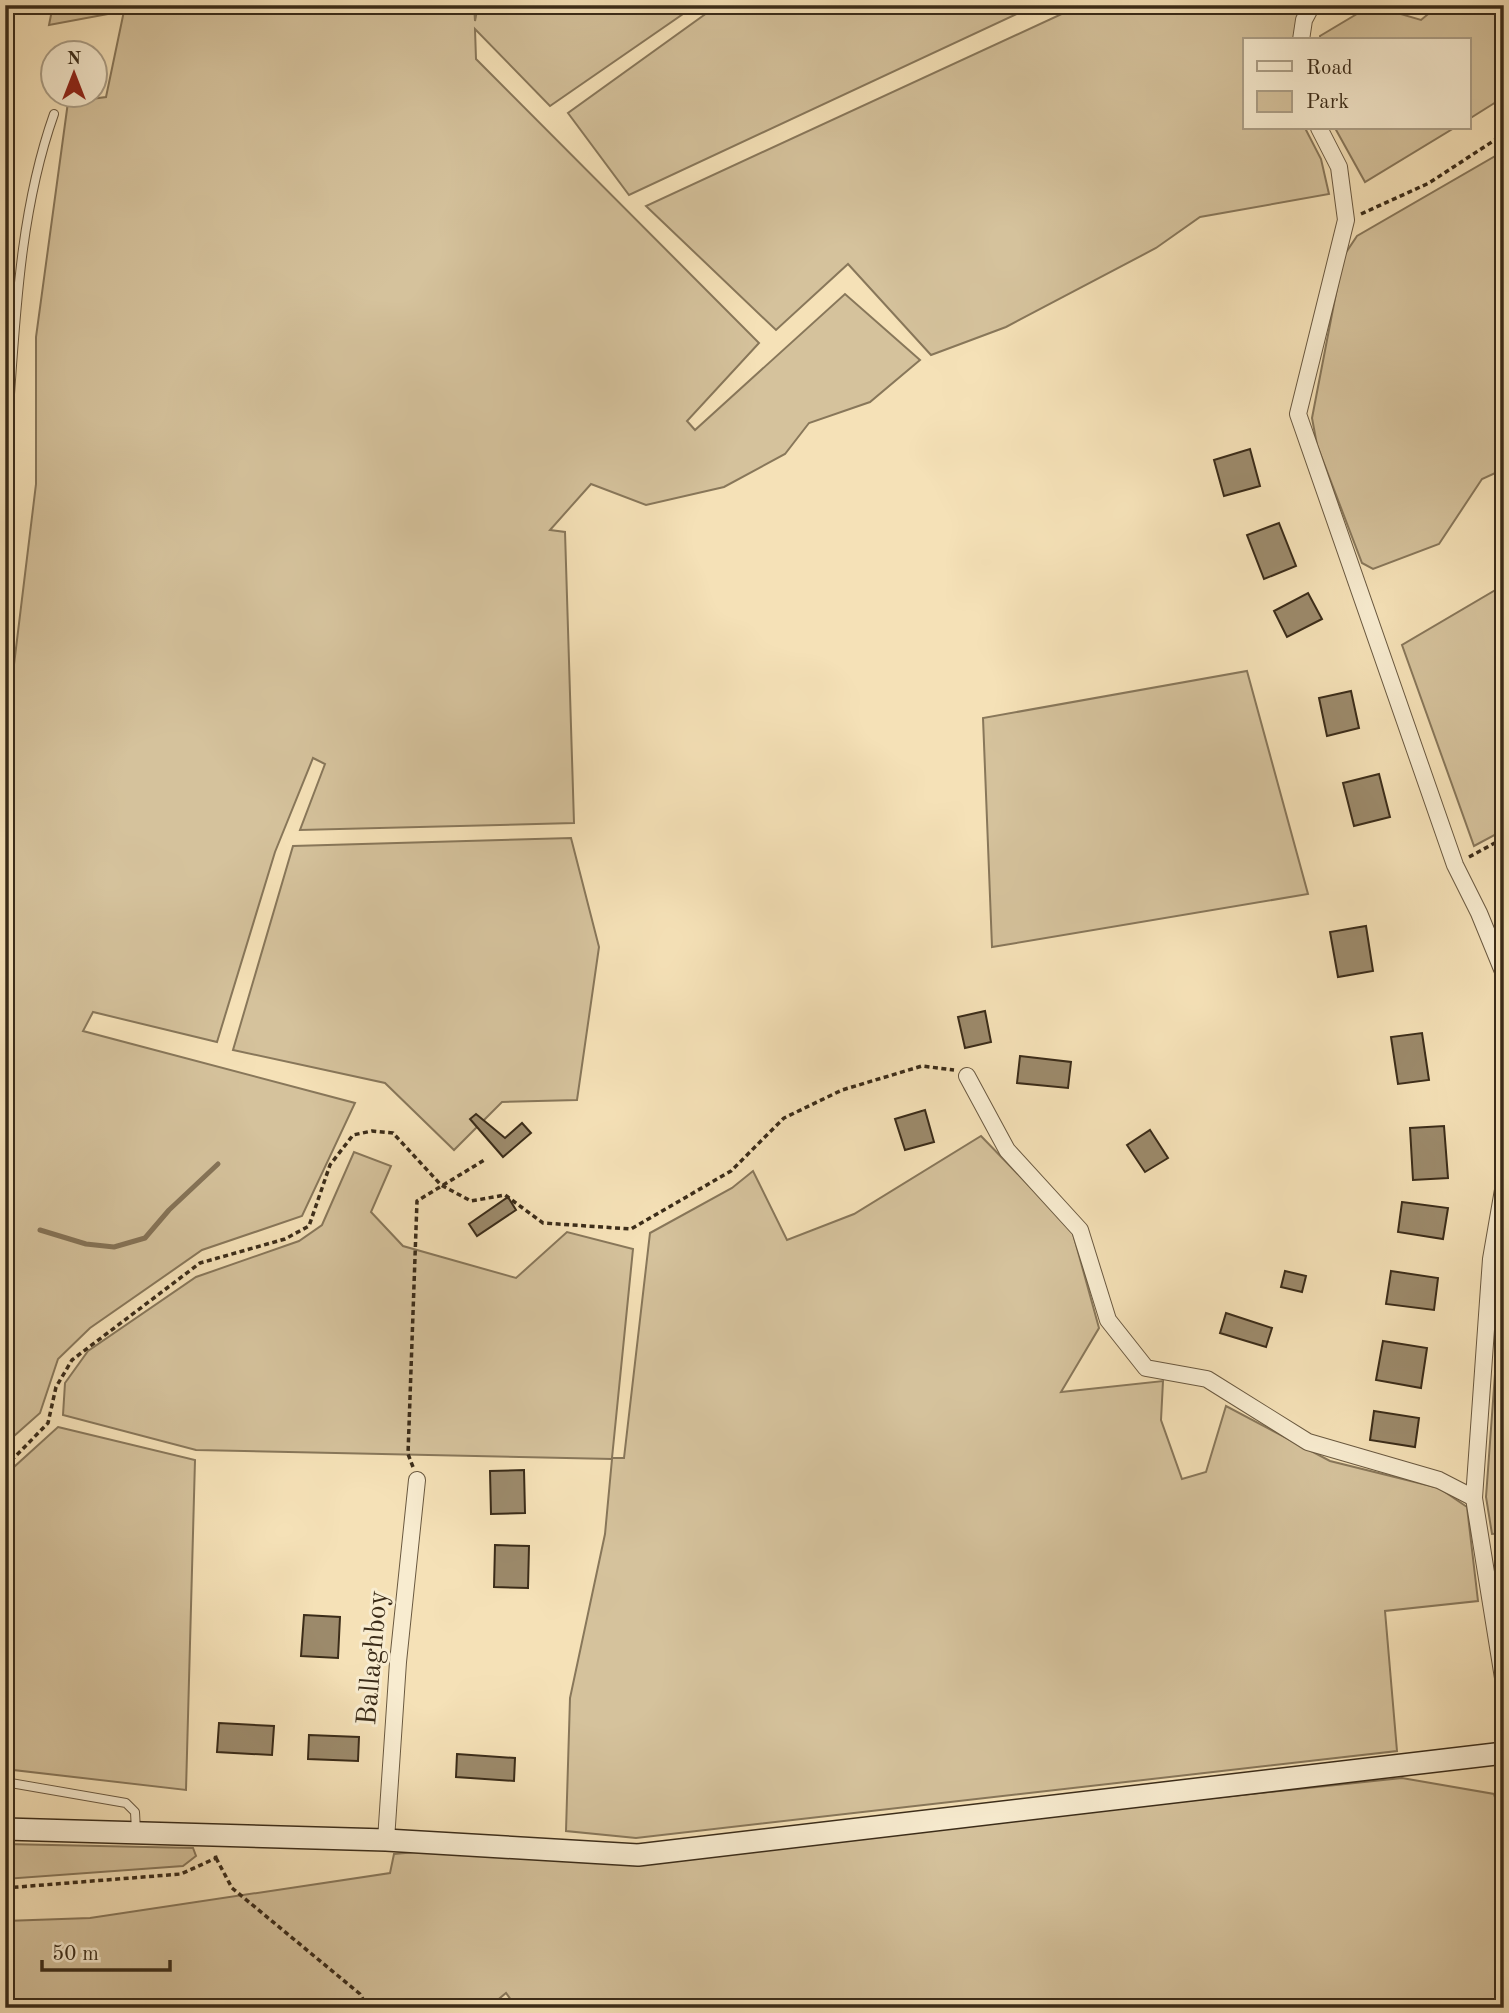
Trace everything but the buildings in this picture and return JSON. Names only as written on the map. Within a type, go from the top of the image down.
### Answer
[{"type":"main road","points":[[5,1829],[386,1840],[638,1855],[1504,1753]]},
{"type":"street","points":[[1301,38],[1304,20],[1312,5]]},
{"type":"street","points":[[1320,130],[1339,167],[1346,220],[1298,414],[1455,865],[1479,913],[1504,974]]},
{"type":"street","points":[[967,1076],[1007,1150],[1080,1230],[1108,1320],[1146,1368],[1208,1379],[1308,1442],[1439,1480],[1474,1498]]},
{"type":"street","points":[[1504,1184],[1490,1272],[1474,1498],[1504,1684]]},
{"type":"street","name":"Ballaghboy","points":[[386,1840],[398,1662],[418,1480]]},
{"type":"lane","points":[[5,461],[21,269],[37,161],[54,114]]},
{"type":"lane","points":[[5,1782],[126,1803],[135,1812],[136,1832]]},
{"type":"path","points":[[1346,220],[1429,183],[1504,134]]},
{"type":"path","points":[[1455,865],[1504,838]]},
{"type":"path","points":[[5,1467],[48,1423],[56,1387],[72,1360],[200,1263],[285,1239],[309,1226],[330,1165],[353,1135],[372,1131],[393,1133],[441,1185],[471,1201],[505,1195],[543,1223],[631,1229],[732,1171],[784,1118],[842,1090],[922,1066],[952,1069],[967,1076]]},
{"type":"path","points":[[418,1480],[408,1454],[417,1201],[486,1159]]},
{"type":"path","points":[[211,1834],[216,1858],[232,1888],[360,1994],[368,2008]]},
{"type":"path","points":[[5,1888],[181,1874],[216,1858]]},
{"type":"green space","points":[[53,5],[474,5],[475,21],[478,5],[696,5],[550,106],[475,29],[476,59],[759,343],[687,421],[695,430],[845,294],[920,360],[870,402],[809,423],[785,454],[724,487],[646,505],[591,484],[550,530],[565,532],[574,823],[300,830],[325,764],[313,758],[275,852],[217,1042],[93,1012],[83,1031],[355,1103],[302,1216],[202,1250],[90,1328],[58,1359],[40,1413],[5,1444],[5,712],[11,689],[36,484],[36,337],[67,108],[108,108],[108,87],[124,11],[49,25]]},
{"type":"green space","points":[[718,5],[1036,5],[629,195],[568,113]]},
{"type":"green space","points":[[1081,5],[1307,5],[1296,38],[1243,38],[1243,130],[1306,130],[1321,159],[1329,194],[1200,217],[1156,248],[1006,327],[931,355],[848,264],[776,330],[646,206]]},
{"type":"green space","points":[[1372,5],[1392,5],[1397,13],[1421,20],[1439,5],[1504,5],[1504,97],[1470,118],[1470,38],[1320,36]]},
{"type":"green space","points":[[1336,130],[1451,130],[1365,182]]},
{"type":"green space","points":[[1504,151],[1504,469],[1482,479],[1439,544],[1373,569],[1362,563],[1317,445],[1312,418],[1343,257],[1357,236]]},
{"type":"green space","points":[[1504,585],[1504,830],[1474,846],[1402,645]]},
{"type":"green space","points":[[1247,671],[1308,894],[992,947],[983,718]]},
{"type":"green space","points":[[571,838],[599,947],[577,1100],[502,1102],[454,1150],[385,1083],[233,1050],[293,846]]},
{"type":"green space","points":[[981,1136],[1072,1230],[1099,1328],[1061,1392],[1163,1381],[1161,1420],[1182,1479],[1206,1472],[1226,1406],[1330,1461],[1439,1488],[1467,1507],[1478,1601],[1385,1611],[1397,1751],[636,1838],[566,1831],[570,1698],[605,1534],[612,1459],[196,1450],[63,1415],[65,1383],[88,1351],[196,1277],[299,1241],[322,1225],[354,1152],[391,1166],[371,1212],[403,1246],[516,1278],[567,1232],[633,1249],[612,1458],[624,1458],[650,1233],[732,1188],[753,1171],[787,1240],[854,1214]]},
{"type":"green space","points":[[1504,1251],[1504,1533],[1492,1534],[1486,1497]]},
{"type":"green space","points":[[58,1427],[195,1460],[186,1790],[5,1769],[5,1480],[14,1467]]},
{"type":"green space","points":[[1402,1778],[1494,1794],[1504,1828],[1504,2008],[517,2008],[506,1993],[488,2008],[5,2008],[5,1921],[90,1918],[390,1873],[394,1854],[416,1852],[643,1864],[930,1828]]},
{"type":"green space","points":[[5,1844],[193,1848],[196,1856],[183,1866],[5,1879]]},
{"type":"waterway","points":[[40,1230],[86,1244],[114,1247],[145,1238],[169,1210],[218,1164]]}]
